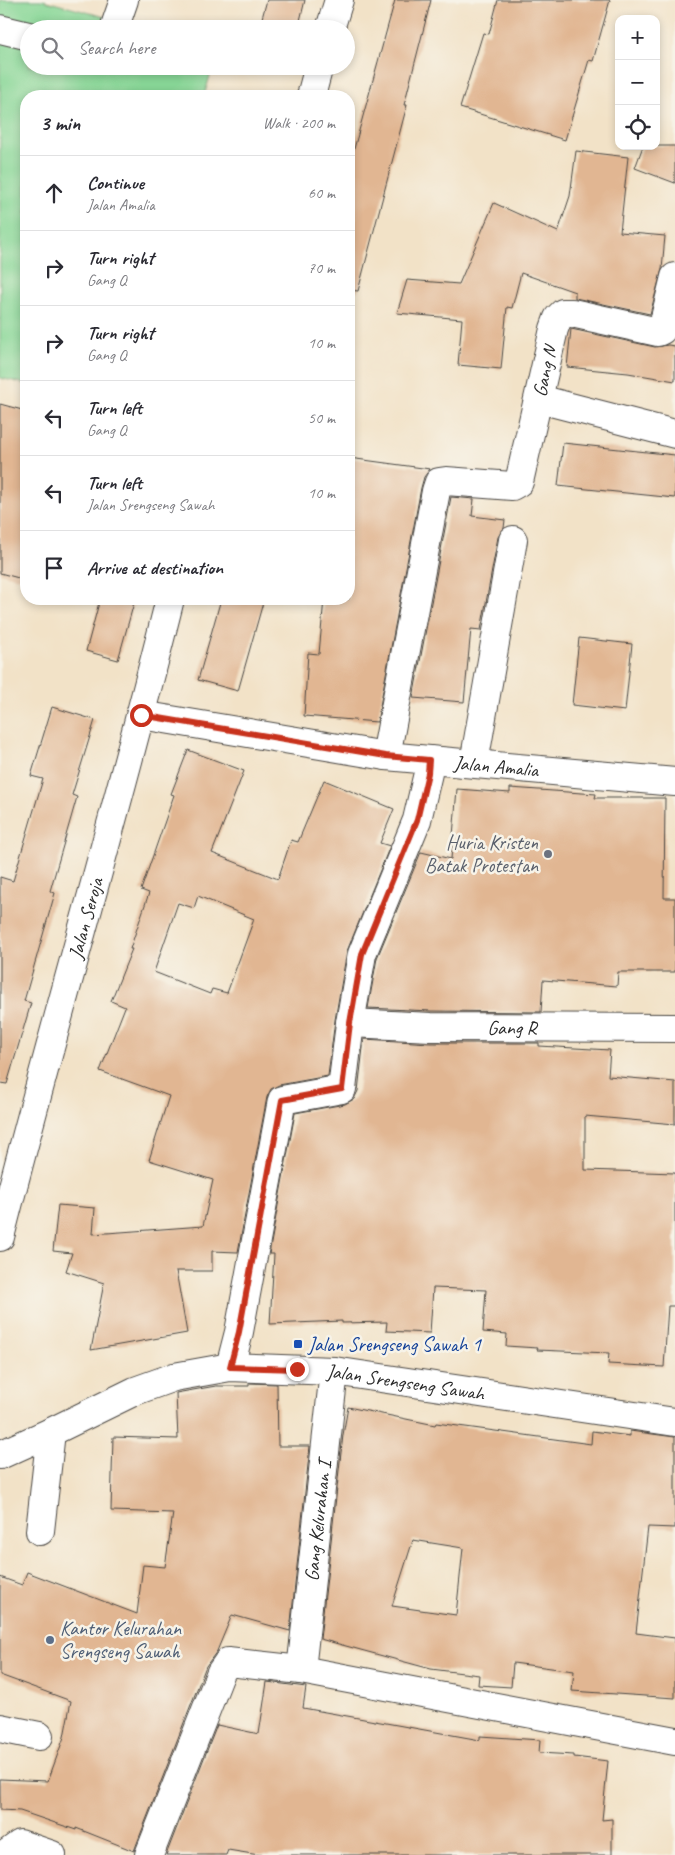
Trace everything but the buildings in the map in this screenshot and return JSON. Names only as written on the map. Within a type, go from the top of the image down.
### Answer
[{"type":"street","points":[[117,20],[124,0]]},
{"type":"street","points":[[333,20],[339,0]]},
{"type":"street","points":[[0,29],[20,34]]},
{"type":"street","points":[[312,90],[316,75]]},
{"type":"street","name":"Gang N","points":[[386,756],[433,505],[439,482],[512,486],[519,482],[558,318],[564,313],[572,313],[658,332],[662,330],[675,277]]},
{"type":"street","points":[[539,399],[675,434]]},
{"type":"street","points":[[474,763],[513,540]]},
{"type":"street","name":"Jalan Seroja","points":[[0,1237],[10,1156],[141,715],[168,605]]},
{"type":"street","name":"Jalan Amalia","points":[[141,715],[386,756],[675,782]]},
{"type":"street","points":[[230,1367],[239,1332],[282,1100],[342,1089],[350,1023],[362,954],[417,820],[428,773],[429,760]]},
{"type":"street","name":"Gang R","points":[[350,1023],[431,1026],[675,1028]]},
{"type":"street","name":"Jalan Srengseng Sawah","points":[[0,1455],[135,1391],[174,1378],[230,1367],[334,1371],[674,1419]]},
{"type":"street","name":"Gang Kelurahan I","points":[[301,1670],[334,1371]]},
{"type":"street","points":[[40,1531],[51,1432]]},
{"type":"street","points":[[149,1855],[224,1665],[228,1662],[301,1670],[675,1741]]},
{"type":"street","points":[[0,1728],[39,1736]]},
{"type":"street","points":[[6,1855],[20,1844],[52,1855]]},
{"type":"green space","points":[[0,0],[42,0],[116,20],[20,20],[20,75],[210,75],[206,90],[20,90],[20,383],[0,378]]},
{"type":"place","name":"Huria Kristen Batak Protestan","points":[[548,854]]},
{"type":"place","name":"Jalan Srengseng Sawah 1","points":[[298,1344]]},
{"type":"place","name":"Kantor Kelurahan Srengseng Sawah","points":[[50,1640]]},
{"type":"route","points":[[141,715],[386,756],[429,760],[428,773],[417,820],[362,954],[350,1023],[342,1089],[282,1100],[239,1332],[230,1367],[297,1369]]}]
